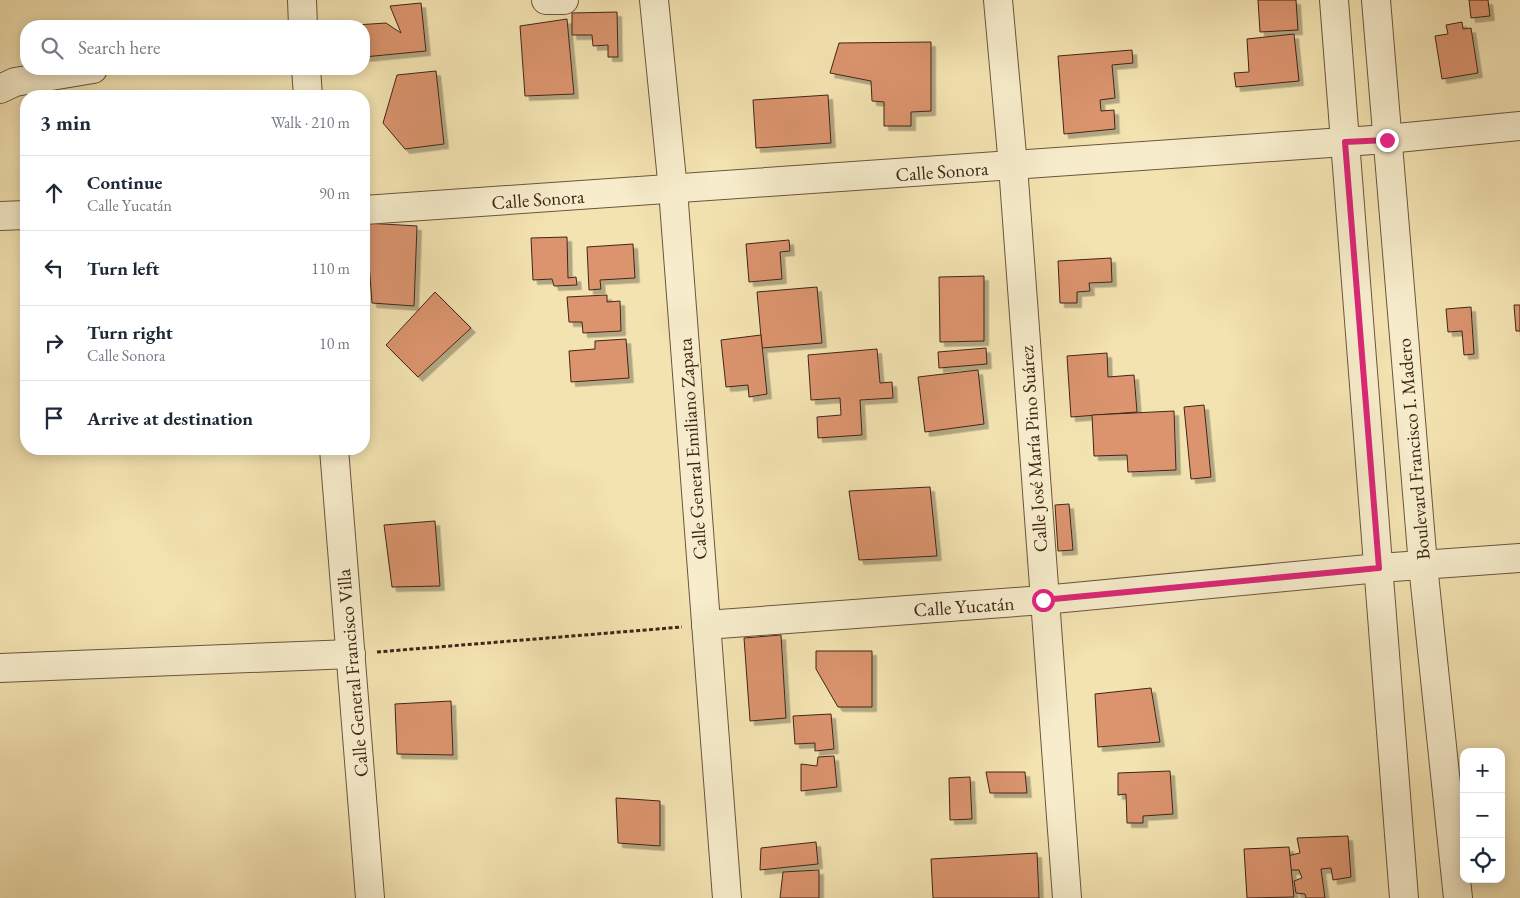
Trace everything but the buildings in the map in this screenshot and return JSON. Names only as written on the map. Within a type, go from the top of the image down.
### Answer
[{"type":"street","points":[[302,0],[303,20]]},
{"type":"street","points":[[546,0],[564,0]]},
{"type":"street","name":"Calle General Emiliano Zapata","points":[[654,0],[672,190],[727,898]]},
{"type":"street","name":"Calle José María Pino Suárez","points":[[998,0],[1013,166],[1043,600],[1067,898]]},
{"type":"street","points":[[1334,0],[1404,898]]},
{"type":"street","name":"Boulevard Francisco I. Madero","points":[[1376,0],[1423,565],[1458,898]]},
{"type":"street","points":[[0,89],[15,82],[57,75]]},
{"type":"street","points":[[306,75],[308,90]]},
{"type":"street","name":"Calle Sonora","points":[[370,210],[1387,140],[1520,126]]},
{"type":"street","points":[[0,216],[20,216]]},
{"type":"street","name":"Calle General Francisco Villa","points":[[334,455],[370,898]]},
{"type":"street","name":"Calle Yucatán","points":[[706,625],[1043,600],[1379,568],[1520,558]]},
{"type":"street","points":[[0,668],[351,654]]},
{"type":"path","points":[[351,654],[706,625]]},
{"type":"route","points":[[1043,600],[1379,568],[1345,142],[1387,140]]}]
